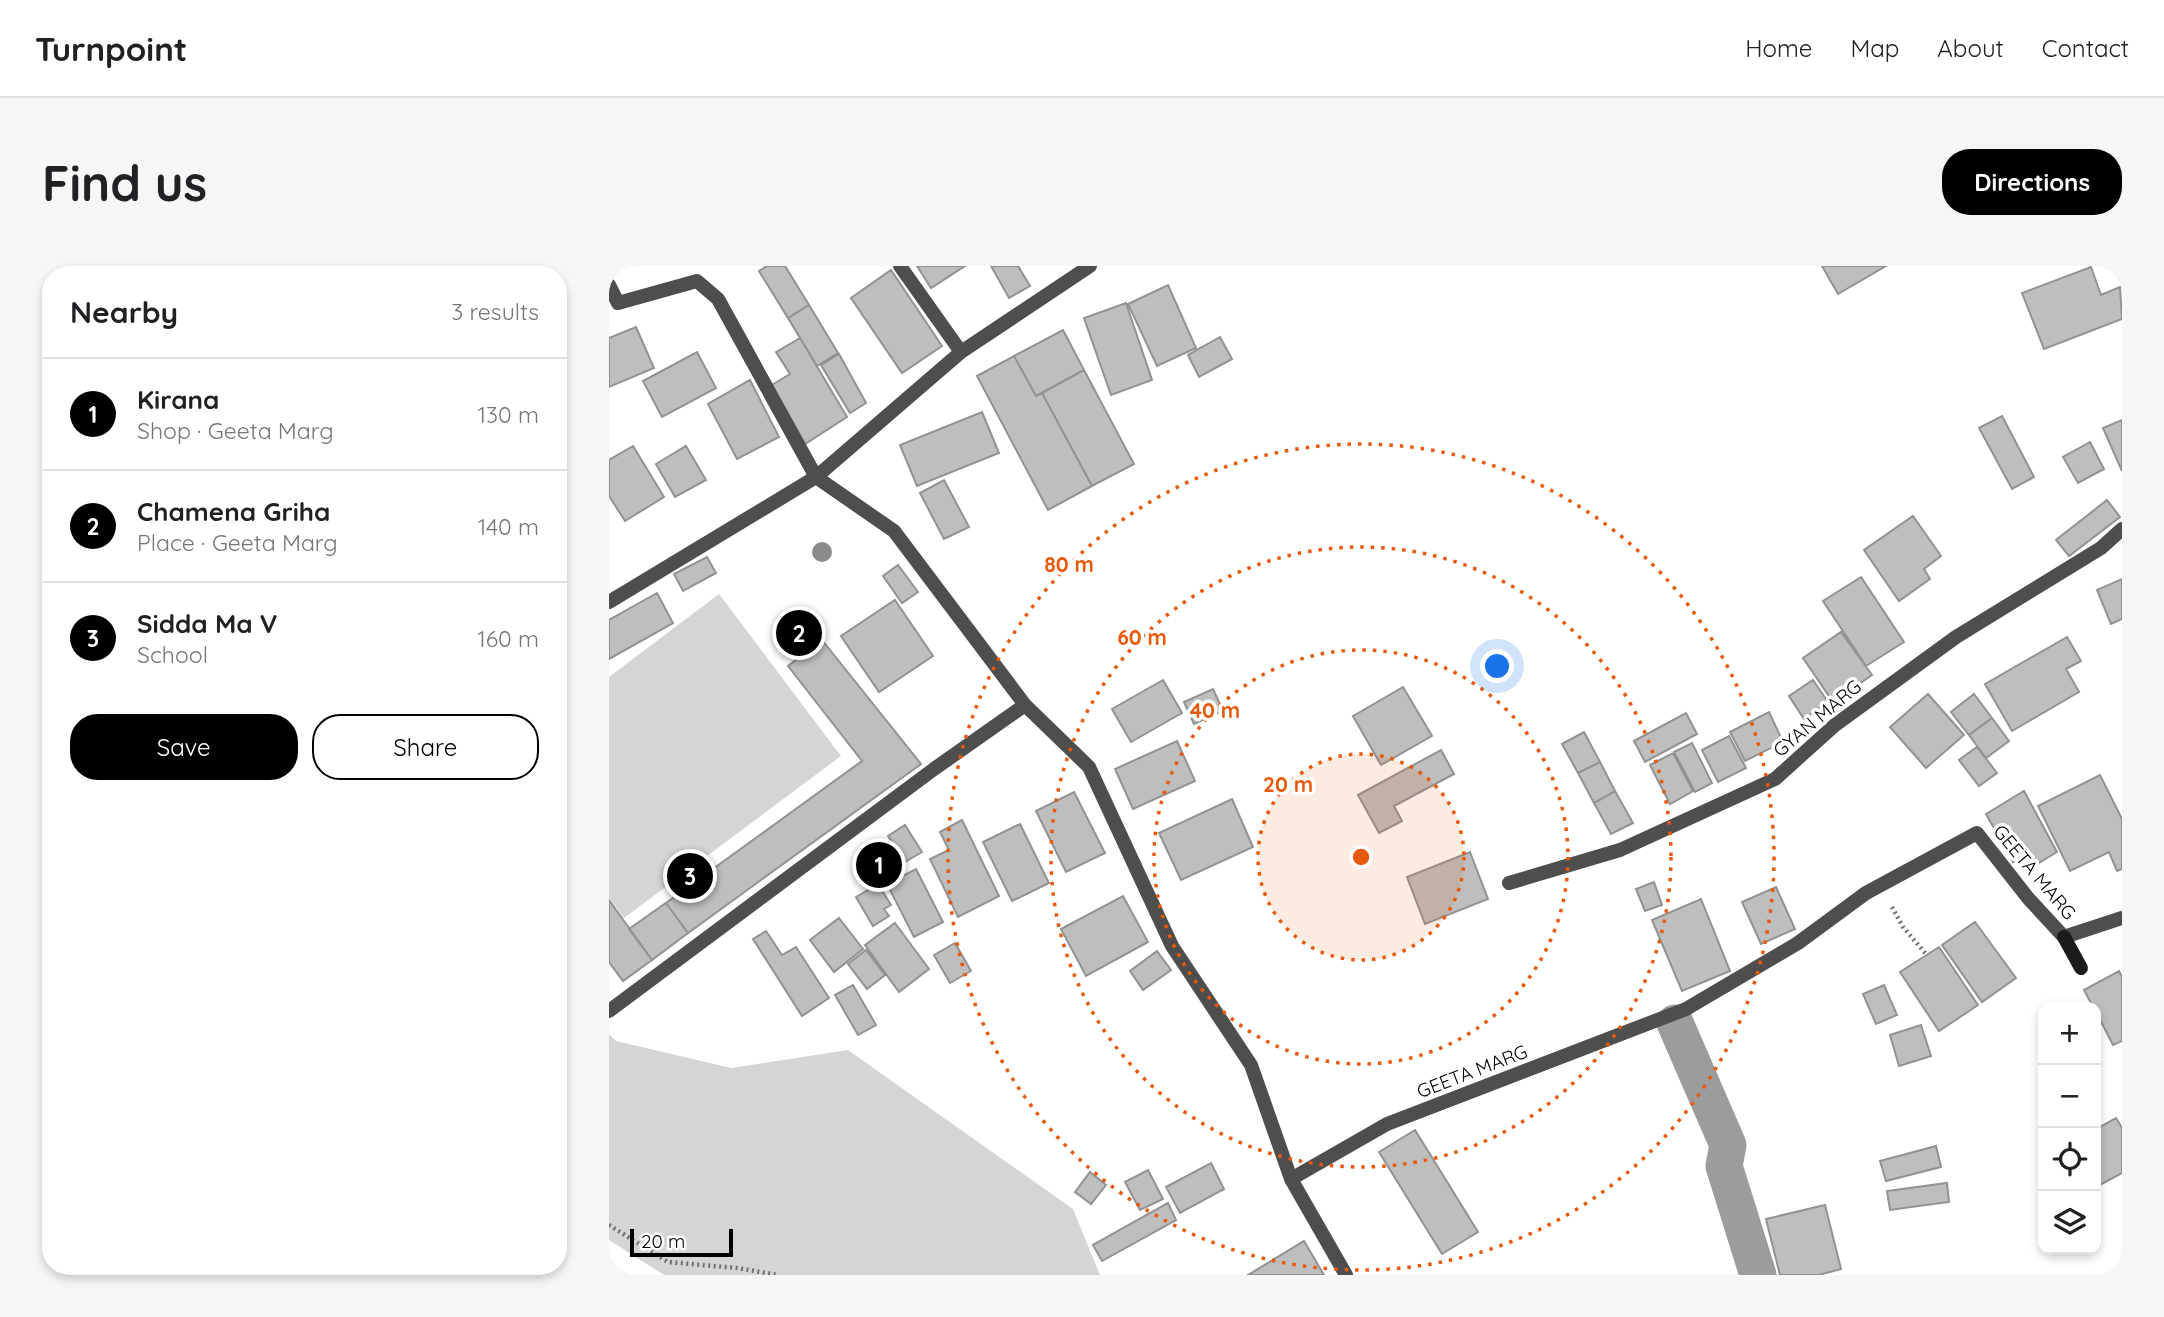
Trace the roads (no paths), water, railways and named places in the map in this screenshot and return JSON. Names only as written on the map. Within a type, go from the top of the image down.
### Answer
[{"type":"street","points":[[900,266],[961,352]]},
{"type":"street","points":[[609,602],[816,477],[961,352],[1090,266]]},
{"type":"street","points":[[609,285],[618,303],[697,281],[717,299],[816,477],[894,531],[1025,705],[1089,767],[1172,946],[1251,1065],[1290,1179],[1346,1275]]},
{"type":"street","name":"GYAN MARG","points":[[1509,883],[1620,850],[1775,779],[1835,725],[1955,637],[2101,548],[2122,529]]},
{"type":"street","points":[[609,1011],[934,769],[1025,705]]},
{"type":"street","name":"GEETA MARG","points":[[1290,1179],[1387,1124],[1686,1009],[1798,943],[1866,893],[1977,833],[2028,898],[2064,937],[2122,918]]},
{"type":"street","points":[[2064,937],[2081,968]]},
{"type":"waterway","points":[[1675,1023],[1728,1145],[1724,1166],[1758,1275]]},
{"type":"place","name":"Chamena Griha","points":[[799,633]]},
{"type":"place","name":"Kirana","points":[[879,865]]},
{"type":"place","name":"Sidda Ma V","points":[[690,876]]}]
